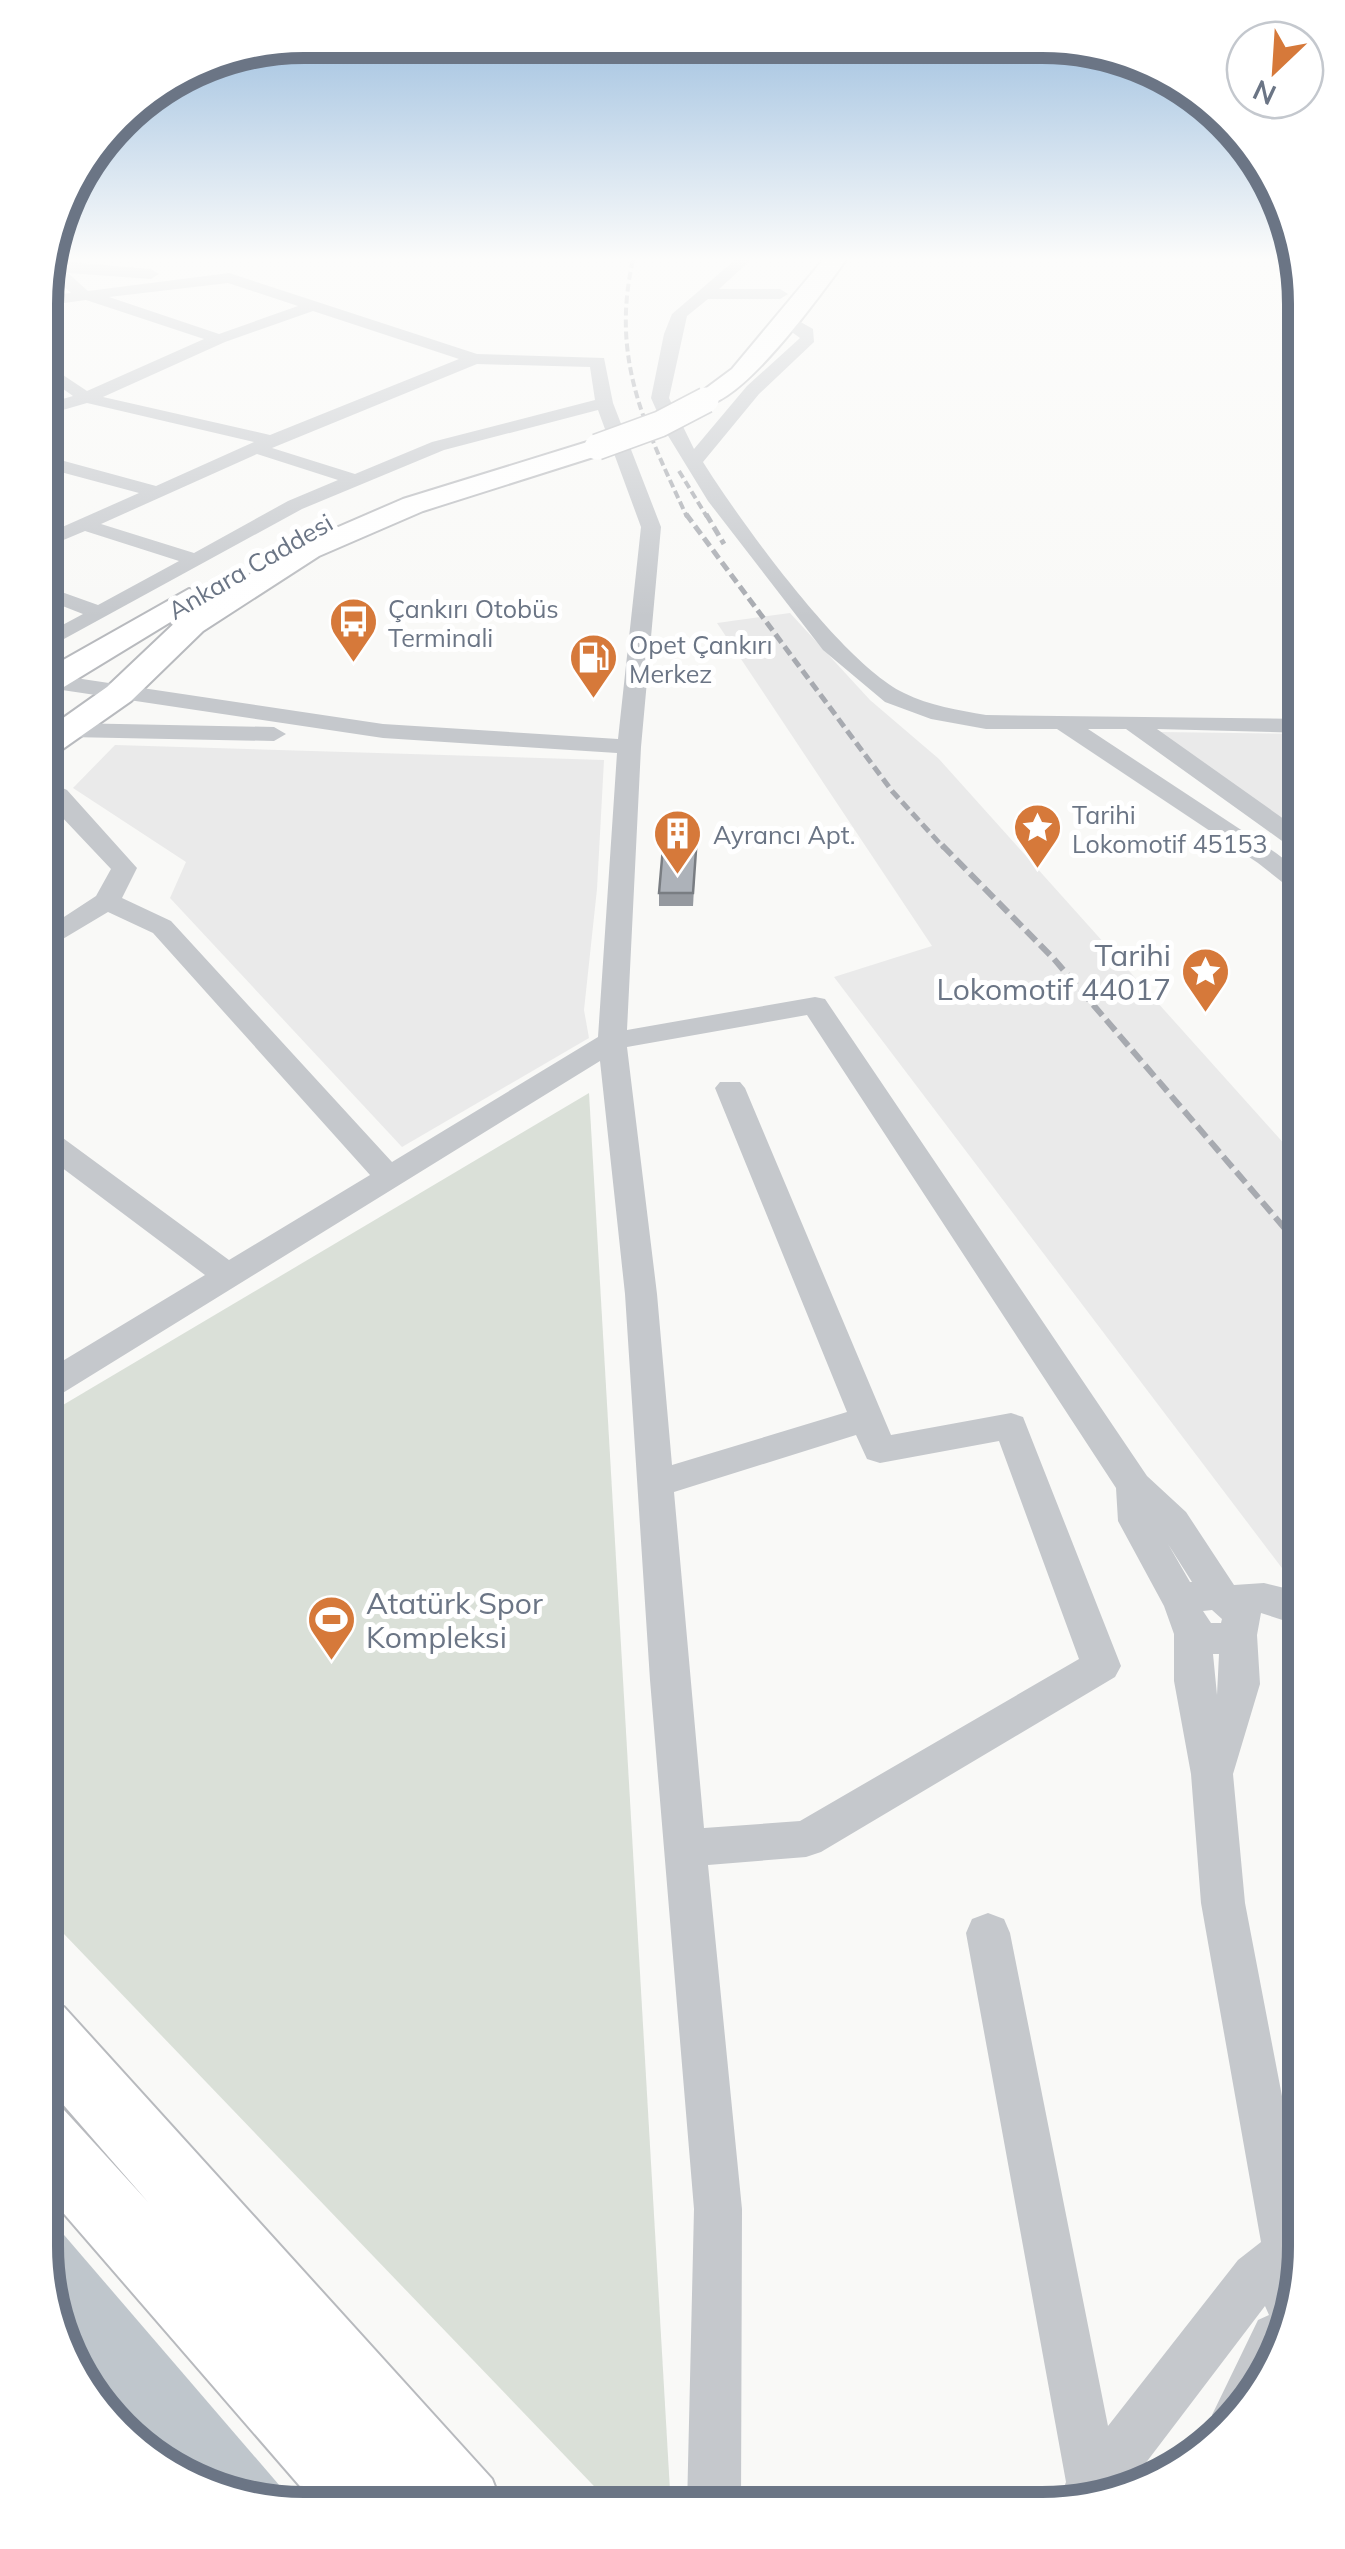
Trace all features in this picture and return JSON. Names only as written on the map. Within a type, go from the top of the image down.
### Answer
[{"type":"highway","points":[[58,726],[119,694],[192,624],[309,550],[413,505],[590,442],[660,424],[697,397],[732,379]]},
{"type":"highway","name":"Ankara Caddesi","points":[[58,674],[248,561],[321,524],[423,484],[590,442]]},
{"type":"highway","points":[[58,2048],[451,2492]]},
{"type":"highway","points":[[58,2154],[357,2492]]},
{"type":"street","points":[[60,379],[86,398],[263,444],[356,480]]},
{"type":"street","points":[[58,407],[129,379]]},
{"type":"street","points":[[58,536],[263,444],[425,379]]},
{"type":"street","points":[[600,379],[604,404],[651,527],[629,747],[612,1041],[641,1294],[718,2208],[714,2492]]},
{"type":"street","points":[[661,379],[659,388],[676,434],[693,462],[808,620],[872,684],[894,698],[940,714],[986,722],[1288,726]]},
{"type":"street","points":[[693,462],[765,379]]},
{"type":"street","points":[[58,636],[295,505],[438,446],[604,404]]},
{"type":"street","points":[[58,465],[158,492]]},
{"type":"street","points":[[85,525],[196,560]]},
{"type":"street","points":[[58,597],[99,613]]},
{"type":"street","points":[[58,684],[384,731],[629,747]]},
{"type":"street","points":[[1131,722],[1288,834]]},
{"type":"street","points":[[1065,724],[1288,874]]},
{"type":"street","points":[[58,727],[347,735],[384,731]]},
{"type":"street","points":[[58,794],[124,868],[107,901],[58,933]]},
{"type":"street","points":[[107,901],[162,927],[391,1179]]},
{"type":"street","points":[[58,1380],[612,1041],[815,1006],[1134,1486],[1173,1522],[1233,1615],[1240,1684],[1212,1774]]},
{"type":"street","points":[[685,1848],[806,1839],[1100,1666],[1011,1426],[880,1450],[730,1088]]},
{"type":"street","points":[[58,1150],[228,1276]]},
{"type":"street","points":[[655,1484],[867,1419]]},
{"type":"street","points":[[1134,1486],[1136,1520],[1188,1619],[1194,1681],[1212,1774],[1223,1904],[1287,2247]]},
{"type":"street","points":[[1188,1619],[1200,1594],[1233,1615],[1278,1626],[1287,1618]]},
{"type":"street","points":[[988,1933],[1091,2486]]},
{"type":"street","points":[[1102,2484],[1256,2278],[1287,2253]]},
{"type":"shaded area","points":[[790,613],[870,700],[939,759],[1288,1148],[1287,1575],[834,977],[932,946],[717,623]]},
{"type":"shaded area","points":[[1160,732],[1288,734],[1288,823]]},
{"type":"shaded area","points":[[115,745],[604,760],[597,889],[584,1010],[589,1038],[402,1147],[170,898],[186,862],[73,788]]},
{"type":"shaded area","name":"Atatürk Spor Kompleksi","points":[[589,1093],[670,2492],[600,2492],[58,1928],[58,1408]]},
{"type":"shaded area","points":[[58,2228],[283,2490],[240,2483],[180,2459],[119,2408],[99,2382],[71,2325],[62,2293]]},
{"type":"building","name":"Ayrancı Apt.","points":[[664,836],[697,836],[693,893],[659,893]]},
{"type":"railway","points":[[633,379],[646,423],[687,517]]},
{"type":"railway","points":[[679,471],[707,517]]},
{"type":"railway","points":[[686,514],[892,791],[944,848]]},
{"type":"railway","points":[[706,514],[724,544]]},
{"type":"railway","points":[[942,845],[1054,959],[1288,1232]]},
{"type":"place","name":"Çankırı Otobüs Terminali","points":[[353,664]]},
{"type":"place","name":"Opet Çankırı Merkez","points":[[594,700]]},
{"type":"place","name":"Tarihi Lokomotif 45153","points":[[1037,870]]},
{"type":"place","name":"Ayrancı Apt.","points":[[678,876]]},
{"type":"place","name":"Tarihi Lokomotif 44017","points":[[1206,1014]]},
{"type":"place","name":"Atatürk Spor Kompleksi","points":[[331,1662]]}]
